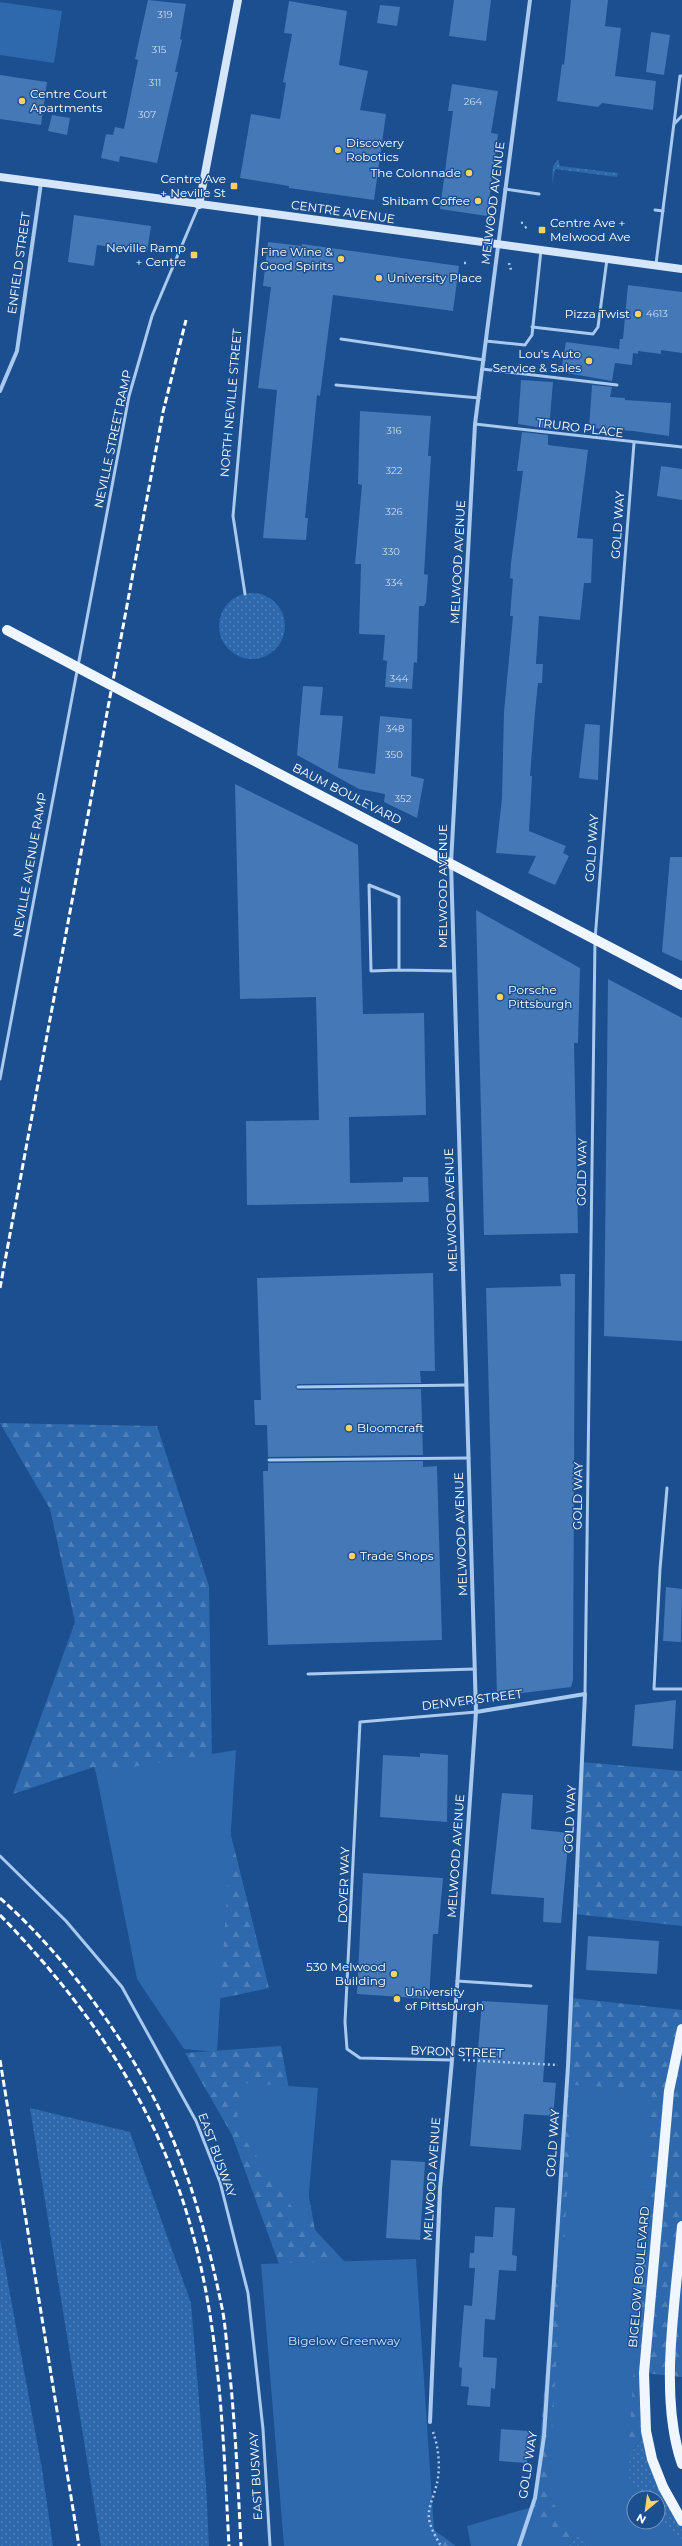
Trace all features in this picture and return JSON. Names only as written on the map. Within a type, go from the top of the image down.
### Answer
[{"type":"main road","points":[[199,205],[238,0]]},
{"type":"main road","name":"CENTRE AVENUE","points":[[0,177],[682,269]]},
{"type":"main road","name":"BAUM BOULEVARD","points":[[4,628],[682,985]]},
{"type":"main road","name":"BIGELOW BOULEVARD","points":[[682,2029],[669,2091],[644,2373],[645,2417],[652,2459],[663,2487],[682,2522]]},
{"type":"main road","points":[[682,2226],[670,2378],[670,2410],[674,2442],[682,2464]]},
{"type":"street","name":"MELWOOD AVENUE","points":[[430,2422],[440,2189],[452,2060],[476,1712],[450,863],[475,424],[530,0]]},
{"type":"street","name":"ENFIELD STREET","points":[[0,391],[16,351],[41,183]]},
{"type":"street","name":"DENVER STREET","points":[[476,1712],[585,1694]]},
{"type":"street","name":"GOLD WAY","points":[[519,2546],[535,2498],[544,2436],[568,2066],[585,1694]]},
{"type":"lane","points":[[656,266],[680,76],[682,76]]},
{"type":"lane","points":[[674,125],[682,116]]},
{"type":"lane","points":[[505,189],[539,194]]},
{"type":"lane","name":"NEVILLE STREET RAMP","points":[[78,653],[129,396],[152,316],[199,205]]},
{"type":"lane","points":[[655,210],[663,211]]},
{"type":"lane","name":"NORTH NEVILLE STREET","points":[[246,594],[233,516],[260,213]]},
{"type":"lane","points":[[486,341],[525,345],[532,335],[541,250]]},
{"type":"lane","points":[[532,327],[593,334],[598,327],[607,259]]},
{"type":"lane","points":[[341,339],[484,360]]},
{"type":"lane","points":[[482,369],[617,385]]},
{"type":"lane","points":[[336,385],[479,398]]},
{"type":"lane","name":"TRURO PLACE","points":[[475,424],[634,443],[682,447]]},
{"type":"lane","name":"GOLD WAY","points":[[585,1694],[595,940],[634,443]]},
{"type":"lane","name":"NEVILLE AVENUE RAMP","points":[[0,1079],[78,653]]},
{"type":"lane","points":[[399,970],[399,897],[369,884],[371,971],[454,971]]},
{"type":"lane","points":[[298,1387],[466,1384]]},
{"type":"lane","points":[[269,1460],[469,1458]]},
{"type":"lane","points":[[668,1488],[660,1569],[654,1689],[682,1689]]},
{"type":"lane","points":[[308,1674],[475,1669]]},
{"type":"lane","name":"DENVER STREET","points":[[360,1722],[476,1712]]},
{"type":"lane","name":"DOVER WAY","points":[[347,2049],[345,2022],[360,1722]]},
{"type":"lane","name":"EAST BUSWAY","points":[[0,1856],[66,1921],[122,1987],[196,2121],[220,2182],[248,2293],[263,2429],[270,2546]]},
{"type":"lane","points":[[457,1981],[531,1986]]},
{"type":"lane","name":"BYRON STREET","points":[[347,2049],[360,2058],[452,2060]]},
{"type":"path","points":[[487,223],[488,219]]},
{"type":"path","points":[[521,223],[527,224],[525,228]]},
{"type":"path","points":[[509,263],[511,270]]},
{"type":"path","name":"BYRON STREET","points":[[452,2060],[568,2066]]},
{"type":"path","points":[[430,2422],[438,2445],[436,2486],[429,2510],[430,2523],[441,2546]]},
{"type":"green space","points":[[0,2],[62,11],[54,63],[0,55]]},
{"type":"green space","points":[[558,159],[560,166],[618,173],[617,177],[555,169],[552,184],[553,166]]},
{"type":"green space","points":[[252,593],[265,596],[275,603],[282,613],[285,626],[282,639],[275,649],[265,656],[252,659],[239,656],[229,649],[222,639],[219,626],[222,613],[229,603],[239,596]]},
{"type":"green space","points":[[0,1423],[157,1426],[209,1586],[212,1759],[269,1988],[172,2009],[94,1767],[13,1794],[75,1622],[50,1509]]},
{"type":"green space","points":[[236,1750],[217,2052],[184,2049],[137,1979],[96,1773]]},
{"type":"green space","points":[[582,1762],[682,1771],[682,1926],[575,1914]]},
{"type":"green space","points":[[572,1998],[682,2010],[682,2377],[644,2373],[646,2431],[568,2546],[519,2546],[535,2498],[558,2231]]},
{"type":"green space","name":"Bigelow Greenway","points":[[281,2046],[315,2230],[390,2310],[395,2501],[456,2546],[302,2546],[279,2264],[232,2135],[185,2053]]},
{"type":"green space","points":[[241,2083],[318,2088],[306,2227],[236,2127]]},
{"type":"green space","points":[[574,2085],[652,2090],[627,2475],[639,2490],[626,2490],[626,2530],[666,2530],[666,2525],[682,2546],[586,2546],[548,2497]]},
{"type":"green space","points":[[30,2108],[130,2132],[191,2303],[206,2485],[209,2546],[101,2546]]},
{"type":"green space","points":[[0,2239],[42,2469],[53,2546],[0,2546]]},
{"type":"green space","name":"Bigelow Greenway","points":[[416,2259],[435,2546],[284,2546],[261,2264]]},
{"type":"green space","points":[[646,2431],[652,2459],[682,2521],[682,2546],[568,2546]]},
{"type":"green space","points":[[529,2508],[559,2546],[471,2546],[467,2526]]},
{"type":"building","points":[[148,0],[186,4],[180,39],[182,40],[175,72],[178,72],[157,163],[120,156],[119,162],[101,158],[106,134],[113,135],[115,127],[124,129],[138,60],[135,59]]},
{"type":"building","points":[[454,0],[491,0],[486,41],[449,36]]},
{"type":"building","points":[[571,0],[608,0],[605,26],[621,28],[615,76],[656,81],[653,110],[602,103],[598,107],[557,101],[562,64],[564,65]]},
{"type":"building","points":[[289,1],[347,11],[339,65],[368,71],[360,110],[386,114],[374,200],[289,188],[289,186],[240,178],[251,114],[280,119],[286,83],[283,82],[292,34],[284,33]]},
{"type":"building","points":[[380,5],[400,7],[397,26],[377,23]]},
{"type":"building","points":[[651,32],[670,35],[664,75],[646,72]]},
{"type":"building","name":"Centre Court Apartments","points":[[0,75],[47,82],[41,125],[0,119]]},
{"type":"building","name":"The Colonnade","points":[[452,84],[498,91],[491,133],[498,134],[487,216],[440,209],[453,111],[448,111]]},
{"type":"building","points":[[52,115],[70,118],[67,135],[48,131]]},
{"type":"building","points":[[74,215],[151,226],[147,252],[97,245],[94,266],[68,262]]},
{"type":"building","points":[[268,242],[302,246],[302,244],[459,266],[453,311],[333,295],[320,396],[317,395],[305,518],[308,518],[306,540],[263,538],[277,390],[258,388],[271,287],[263,286]]},
{"type":"building","points":[[628,285],[682,292],[682,353],[661,350],[661,354],[638,351],[638,354],[633,353],[632,365],[615,363],[612,381],[561,372],[566,342],[619,349],[620,339],[623,339]]},
{"type":"building","points":[[521,380],[553,382],[549,429],[518,424]]},
{"type":"building","points":[[592,385],[612,387],[610,397],[625,398],[625,400],[671,403],[669,436],[633,431],[589,428]]},
{"type":"building","points":[[360,411],[431,416],[428,456],[431,456],[424,574],[428,575],[426,602],[424,606],[419,606],[417,663],[414,662],[412,689],[385,687],[387,661],[383,660],[385,635],[359,634],[361,564],[355,564],[362,485],[358,484]]},
{"type":"building","points":[[522,432],[548,435],[548,445],[588,450],[577,538],[593,539],[591,583],[584,583],[580,620],[539,616],[536,664],[543,664],[542,683],[538,683],[535,712],[530,776],[532,776],[529,831],[566,846],[563,853],[569,856],[555,885],[528,873],[536,856],[496,853],[502,798],[504,712],[513,616],[510,616],[513,579],[510,578],[511,563],[523,471],[517,471]]},
{"type":"building","points":[[661,466],[682,469],[682,500],[657,496]]},
{"type":"building","points":[[303,686],[323,687],[320,715],[343,716],[338,768],[375,774],[380,716],[412,719],[411,776],[424,779],[417,818],[384,802],[385,794],[359,789],[297,755]]},
{"type":"building","points":[[585,724],[600,725],[598,780],[579,778]]},
{"type":"building","points":[[235,784],[358,845],[363,1014],[424,1013],[426,1115],[349,1117],[350,1183],[403,1182],[403,1177],[428,1177],[429,1202],[247,1205],[246,1121],[319,1120],[316,997],[240,999]]},
{"type":"building","points":[[670,857],[682,857],[682,961],[662,952]]},
{"type":"building","points":[[476,910],[580,968],[578,1043],[574,1043],[578,1233],[484,1235]]},
{"type":"building","points":[[608,979],[682,1018],[682,1341],[604,1336]]},
{"type":"building","points":[[433,1273],[435,1371],[420,1371],[421,1383],[298,1384],[295,1387],[298,1390],[421,1389],[423,1455],[268,1457],[267,1425],[255,1425],[254,1400],[261,1400],[257,1278]]},
{"type":"building","points":[[560,1274],[575,1274],[573,1680],[571,1687],[497,1696],[486,1288],[561,1286]]},
{"type":"building","name":"Trade Shops","points":[[423,1461],[423,1467],[437,1466],[442,1640],[268,1645],[263,1471],[268,1471],[268,1463]]},
{"type":"building","points":[[666,1587],[682,1589],[681,1642],[663,1641]]},
{"type":"building","points":[[676,1700],[673,1749],[632,1746],[635,1705]]},
{"type":"building","points":[[420,1753],[448,1755],[447,1822],[380,1817],[383,1755],[420,1757]]},
{"type":"building","points":[[502,1793],[533,1795],[531,1829],[569,1833],[561,1923],[543,1922],[544,1898],[491,1894]]},
{"type":"building","points":[[363,1873],[443,1878],[438,1934],[433,1934],[429,1999],[357,1994]]},
{"type":"building","points":[[588,1936],[659,1941],[657,1974],[586,1970]]},
{"type":"building","points":[[482,2001],[548,2005],[543,2082],[556,2083],[553,2116],[524,2114],[521,2150],[470,2146]]},
{"type":"building","points":[[391,2160],[425,2162],[420,2240],[386,2238]]},
{"type":"building","points":[[495,2207],[515,2208],[512,2255],[517,2256],[516,2271],[499,2270],[495,2320],[485,2319],[483,2357],[497,2358],[495,2389],[491,2388],[490,2407],[467,2405],[469,2387],[461,2386],[462,2368],[459,2367],[464,2305],[472,2306],[475,2268],[469,2268],[470,2253],[474,2253],[475,2236],[493,2237]]},
{"type":"building","points":[[501,2429],[529,2431],[527,2463],[499,2461]]},
{"type":"railway","points":[[0,1288],[163,412],[186,320]]},
{"type":"railway","points":[[0,1898],[25,1922],[75,1977],[119,2039],[139,2071],[156,2103],[171,2135],[187,2176],[200,2218],[224,2316],[234,2427],[241,2546]]},
{"type":"railway","points":[[0,1915],[68,1992],[98,2033],[125,2075],[149,2118],[169,2164],[187,2212],[200,2263],[213,2333],[220,2404],[229,2546]]},
{"type":"railway","points":[[0,2060],[79,2546]]},
{"type":"place","name":"Centre Court Apartments","points":[[22,101]]},
{"type":"place","name":"Discovery Robotics","points":[[338,150]]},
{"type":"place","name":"The Colonnade","points":[[469,173]]},
{"type":"place","name":"Centre Ave + Neville St","points":[[234,186]]},
{"type":"place","name":"Shibam Coffee","points":[[478,201]]},
{"type":"place","name":"Centre Ave + Melwood Ave","points":[[542,230]]},
{"type":"place","name":"Neville Ramp + Centre","points":[[194,255]]},
{"type":"place","name":"Fine Wine & Good Spirits","points":[[341,259]]},
{"type":"place","name":"University Place","points":[[379,278]]},
{"type":"place","name":"Pizza Twist","points":[[638,314]]},
{"type":"place","name":"Lou's Auto Service & Sales","points":[[589,361]]},
{"type":"place","name":"Porsche Pittsburgh","points":[[500,997]]},
{"type":"place","name":"Bloomcraft","points":[[349,1428]]},
{"type":"place","name":"Trade Shops","points":[[352,1556]]},
{"type":"place","name":"530 Melwood Building","points":[[394,1974]]},
{"type":"place","name":"University of Pittsburgh","points":[[397,1999]]}]
